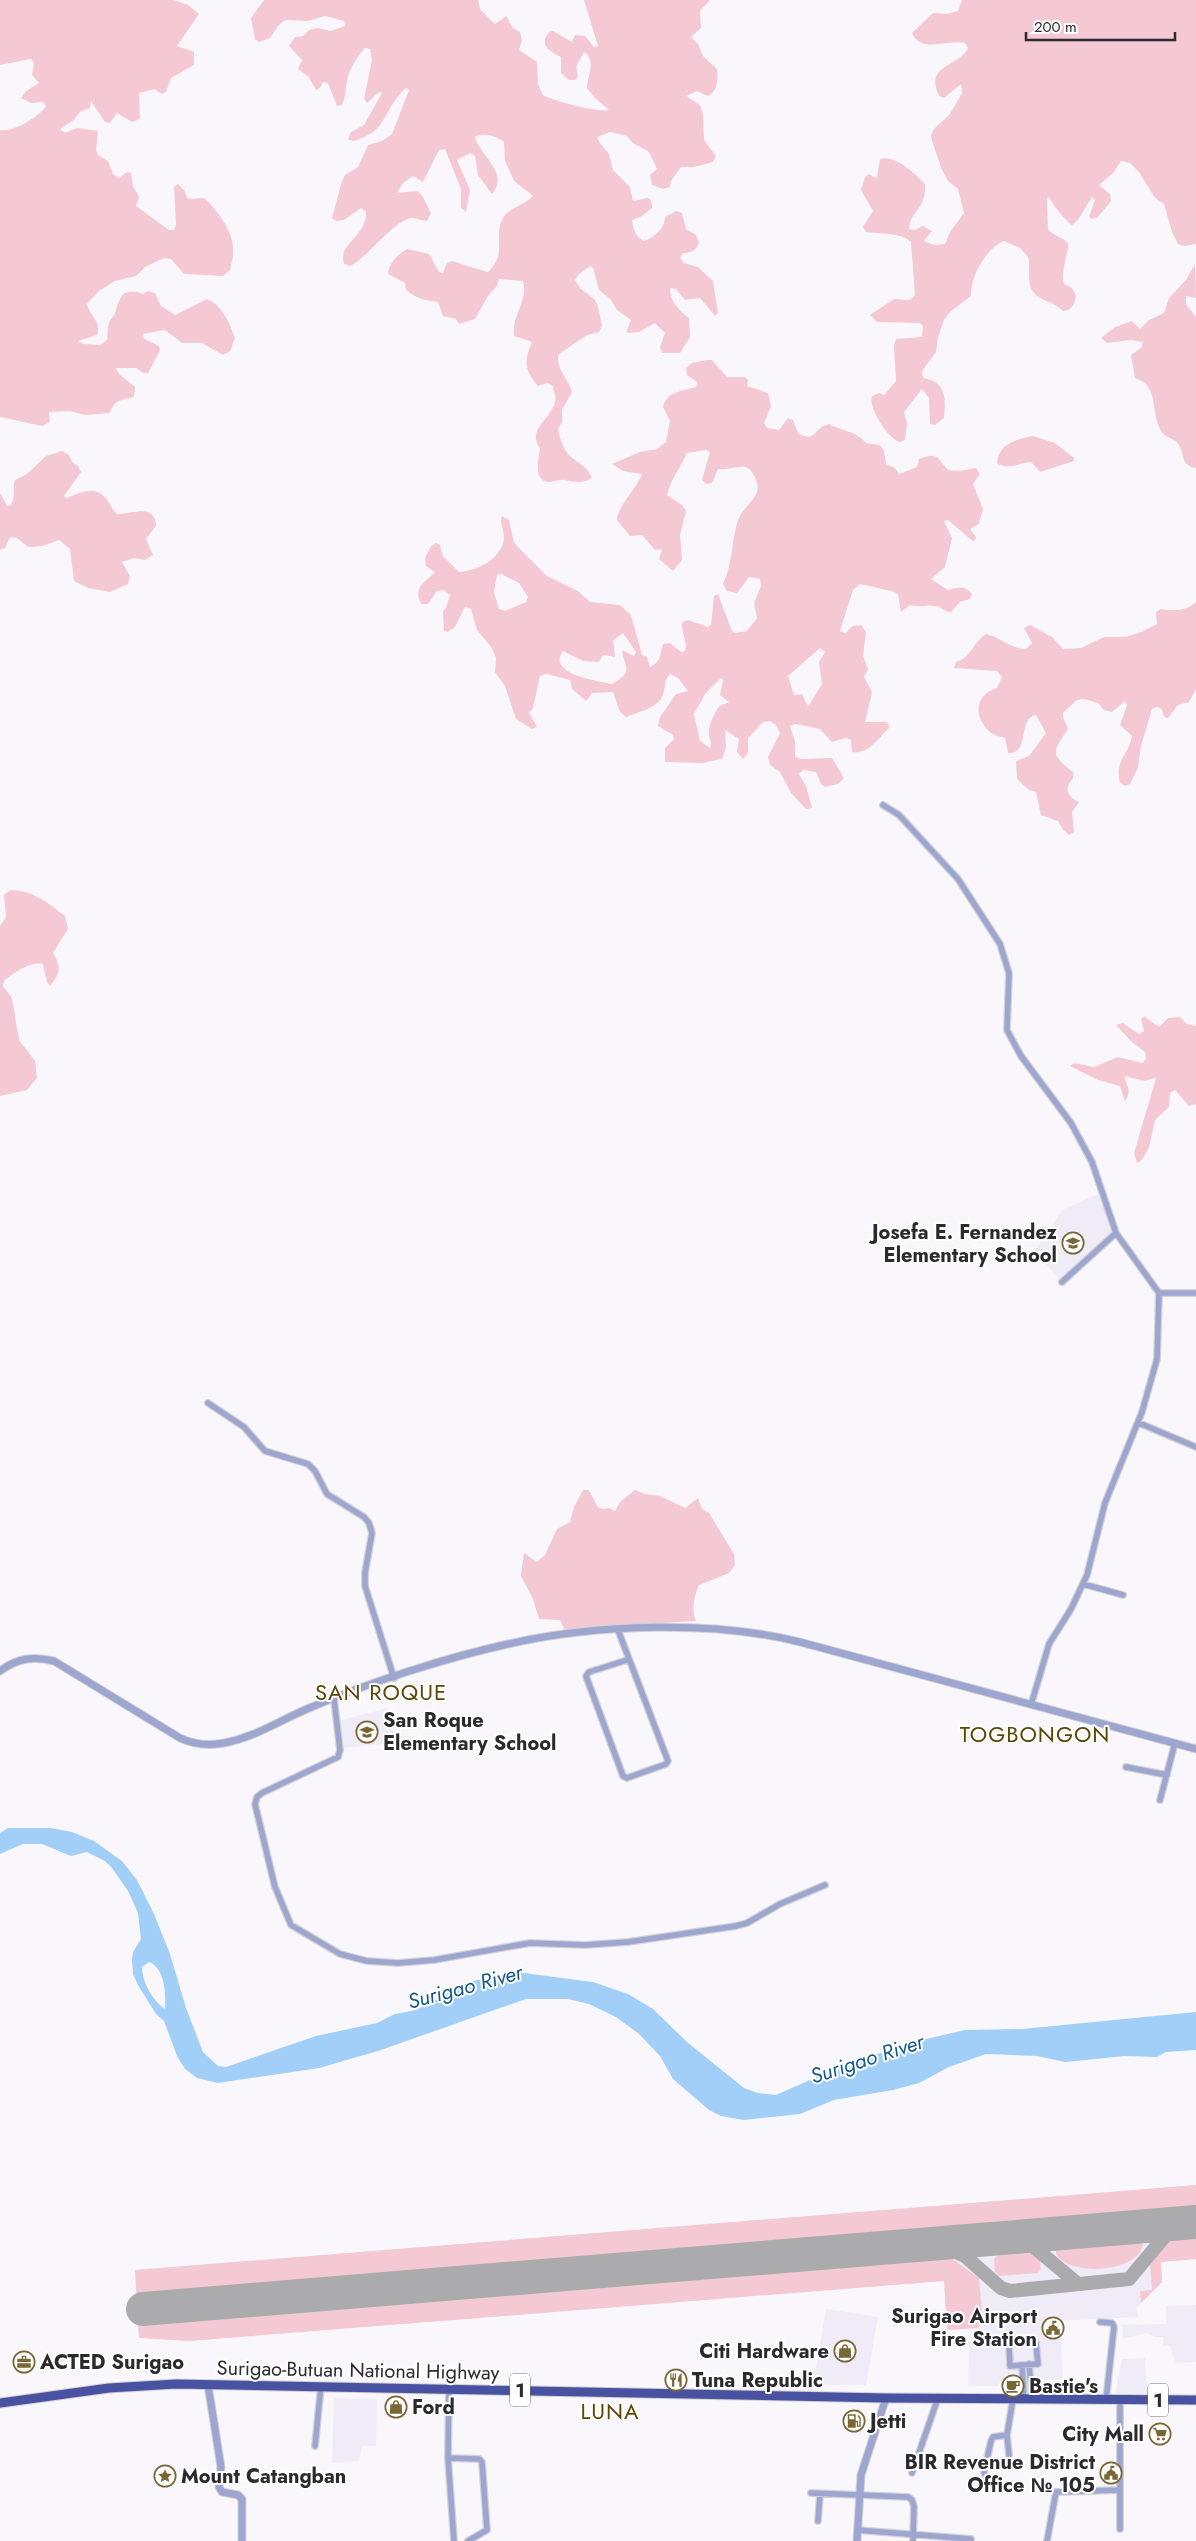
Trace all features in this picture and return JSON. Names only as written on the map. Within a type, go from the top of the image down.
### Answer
[{"type":"highway","name":"Surigao-Butuan National Highway","points":[[0,2403],[117,2387],[208,2384],[886,2398],[1196,2400]]},
{"type":"street","points":[[883,805],[899,815],[958,879],[1000,944],[1009,973],[1007,1030],[1021,1056],[1071,1123],[1092,1162],[1116,1233],[1159,1294],[1157,1359],[1139,1423],[1105,1503],[1082,1584],[1064,1621],[1049,1644],[1031,1705]]},
{"type":"street","points":[[1062,1282],[1116,1233]]},
{"type":"street","points":[[1159,1294],[1196,1293]]},
{"type":"street","points":[[208,1403],[244,1426],[264,1451],[308,1464],[315,1471],[327,1494],[358,1512],[369,1523],[371,1541],[364,1579],[394,1678]]},
{"type":"street","points":[[1139,1423],[1196,1447]]},
{"type":"street","points":[[1082,1584],[1123,1595]]},
{"type":"street","points":[[0,1671],[25,1658],[36,1657],[54,1661],[180,1738],[203,1745],[224,1743],[256,1734],[308,1708],[394,1678],[507,1644],[552,1635],[618,1630],[720,1629],[772,1635],[1196,1749]]},
{"type":"street","points":[[618,1630],[627,1660],[668,1762],[627,1778],[623,1776],[586,1676],[589,1672],[627,1660]]},
{"type":"street","points":[[334,1699],[340,1750],[338,1757],[262,1793],[256,1797],[255,1804],[275,1887],[288,1919],[297,1930],[316,1942],[349,1958],[398,1963],[453,1958],[530,1943],[598,1945],[673,1936],[747,1923],[780,1904],[825,1885]]},
{"type":"street","points":[[1160,1800],[1175,1743]]},
{"type":"street","points":[[1126,1767],[1167,1775]]},
{"type":"street","points":[[1100,2322],[1110,2322],[1114,2326],[1106,2400]]},
{"type":"street","points":[[1033,2343],[1037,2345],[1038,2362],[1026,2365],[1010,2366],[1009,2344],[1033,2343]]},
{"type":"street","points":[[1026,2365],[1028,2399]]},
{"type":"street","points":[[208,2384],[221,2467],[219,2487],[222,2492],[238,2495],[242,2499],[242,2541]]},
{"type":"street","points":[[315,2446],[320,2386]]},
{"type":"street","points":[[449,2388],[448,2458],[454,2541]]},
{"type":"street","points":[[857,2541],[861,2475],[886,2398]]},
{"type":"street","points":[[912,2473],[938,2398]]},
{"type":"street","points":[[1009,2455],[1007,2435],[1013,2399]]},
{"type":"street","points":[[1120,2400],[1120,2529]]},
{"type":"street","points":[[988,2480],[984,2472],[990,2441],[994,2437],[1007,2435]]},
{"type":"street","points":[[448,2458],[479,2459],[482,2462],[487,2530],[468,2541]]},
{"type":"street","points":[[1047,2541],[1054,2498],[1057,2491],[1120,2490]]},
{"type":"street","points":[[811,2493],[820,2495],[908,2497],[912,2500],[914,2506],[912,2538]]},
{"type":"street","points":[[818,2521],[820,2495]]},
{"type":"street","points":[[857,2530],[912,2538],[971,2539]]},
{"type":"shaded area","points":[[0,0],[174,0],[188,5],[199,14],[177,46],[194,52],[194,65],[171,78],[166,92],[161,94],[155,89],[139,93],[140,119],[132,122],[117,113],[110,123],[105,122],[91,101],[90,108],[80,112],[74,120],[60,129],[65,133],[77,128],[98,131],[96,150],[98,155],[108,161],[113,174],[119,178],[127,172],[131,173],[133,186],[139,197],[136,206],[169,230],[174,230],[176,225],[174,187],[178,184],[184,190],[188,199],[204,198],[222,219],[230,233],[233,246],[230,270],[223,276],[184,274],[171,259],[164,258],[145,267],[136,276],[115,281],[99,291],[87,304],[97,322],[97,335],[78,341],[84,344],[100,345],[107,340],[108,327],[123,294],[136,292],[143,294],[148,291],[155,293],[161,306],[175,315],[207,299],[213,302],[225,315],[235,338],[230,351],[223,355],[202,343],[182,343],[165,330],[143,334],[143,338],[159,346],[160,350],[148,373],[143,373],[136,368],[116,368],[119,374],[135,387],[134,397],[116,403],[110,413],[84,415],[70,411],[49,412],[50,422],[42,426],[0,417],[0,130],[18,127],[38,115],[46,106],[43,102],[31,103],[21,98],[26,91],[39,83],[32,75],[34,63],[31,59],[0,65]]},
{"type":"shaded area","points":[[264,0],[478,0],[480,9],[495,24],[506,16],[513,28],[520,32],[522,40],[519,50],[537,62],[538,84],[543,95],[576,106],[596,110],[609,110],[587,88],[591,64],[588,56],[584,52],[576,67],[578,76],[575,80],[569,80],[561,73],[561,57],[549,50],[545,44],[549,32],[553,31],[572,42],[575,35],[585,36],[594,47],[598,46],[584,0],[710,0],[700,11],[701,28],[691,37],[698,44],[703,56],[717,69],[717,84],[714,91],[708,96],[697,91],[686,96],[700,105],[703,114],[704,140],[716,156],[713,162],[694,167],[681,167],[671,181],[670,187],[663,189],[652,185],[650,175],[657,169],[649,152],[633,143],[627,136],[610,132],[597,137],[609,154],[613,170],[630,187],[633,201],[648,198],[651,200],[652,208],[642,216],[632,220],[638,237],[644,241],[652,238],[661,229],[665,217],[676,211],[682,213],[686,229],[696,235],[699,243],[695,250],[683,253],[680,258],[684,263],[698,267],[713,281],[718,313],[715,316],[700,298],[685,300],[676,289],[670,288],[671,297],[676,305],[689,318],[690,337],[680,353],[662,353],[660,347],[665,333],[655,323],[639,332],[626,333],[631,320],[617,310],[611,300],[599,290],[593,268],[590,266],[578,275],[575,280],[580,288],[595,300],[602,326],[599,332],[587,335],[559,354],[558,364],[572,392],[562,410],[562,422],[558,429],[567,453],[585,467],[592,478],[582,482],[563,480],[549,482],[540,478],[538,473],[540,448],[536,442],[536,436],[553,408],[556,398],[553,386],[548,383],[538,386],[530,375],[527,360],[532,342],[514,336],[515,322],[524,295],[523,281],[499,279],[497,286],[488,296],[475,319],[459,324],[456,319],[443,316],[438,302],[425,300],[414,295],[406,290],[405,283],[388,274],[394,259],[407,249],[429,254],[439,272],[443,273],[447,263],[452,261],[488,272],[494,265],[499,253],[499,235],[504,216],[533,196],[514,181],[505,161],[504,142],[490,135],[475,137],[496,172],[497,186],[492,194],[478,175],[475,156],[470,153],[457,160],[470,190],[466,212],[461,208],[461,189],[445,149],[439,150],[423,182],[413,176],[403,183],[397,193],[417,191],[422,195],[431,213],[427,221],[412,218],[405,220],[389,232],[357,262],[350,266],[344,264],[343,257],[345,251],[362,228],[366,212],[361,208],[344,220],[336,221],[332,218],[342,181],[345,175],[358,167],[368,145],[382,141],[392,134],[409,90],[406,88],[398,96],[384,119],[373,132],[353,141],[348,139],[351,132],[364,125],[382,93],[379,92],[367,103],[364,99],[372,60],[370,49],[365,48],[354,63],[348,77],[342,105],[337,106],[328,83],[323,82],[320,88],[316,90],[309,77],[298,69],[302,60],[289,46],[295,37],[303,36],[309,30],[317,28],[331,31],[345,26],[344,21],[325,16],[308,21],[285,20],[270,38],[259,42],[255,39],[251,18]]},
{"type":"shaded area","points":[[962,0],[1196,0],[1196,244],[1184,246],[1178,244],[1172,232],[1164,204],[1155,198],[1139,172],[1130,163],[1121,161],[1113,173],[1099,185],[1110,194],[1111,201],[1098,217],[1092,219],[1089,217],[1095,200],[1092,197],[1078,220],[1072,225],[1059,212],[1049,197],[1047,198],[1048,230],[1068,244],[1063,278],[1064,284],[1072,288],[1076,296],[1074,304],[1069,310],[1063,311],[1037,296],[1030,284],[1028,257],[1020,248],[1004,241],[997,245],[985,256],[980,264],[973,280],[971,296],[950,312],[944,320],[938,337],[936,352],[922,371],[923,377],[935,382],[942,389],[945,408],[944,418],[935,425],[930,424],[929,398],[922,389],[904,412],[907,423],[905,440],[900,442],[890,436],[880,423],[873,408],[872,396],[879,393],[884,395],[896,381],[894,346],[896,339],[922,337],[923,326],[920,323],[877,322],[870,315],[894,299],[910,300],[915,295],[911,242],[902,236],[866,232],[863,227],[873,211],[861,190],[865,177],[869,174],[875,178],[877,177],[880,159],[892,159],[910,170],[925,184],[925,192],[921,204],[912,218],[909,229],[915,230],[923,226],[932,231],[924,241],[934,245],[945,244],[950,232],[964,213],[958,189],[948,181],[942,170],[931,135],[934,129],[950,114],[962,93],[961,84],[944,98],[939,96],[936,78],[939,72],[968,48],[965,43],[958,42],[922,43],[912,33],[933,13],[947,14],[958,11]]},
{"type":"shaded area","points":[[1195,264],[1196,298],[1186,296],[1186,304],[1196,317],[1196,468],[1186,463],[1179,445],[1161,431],[1151,393],[1143,382],[1135,378],[1131,355],[1141,348],[1143,342],[1130,340],[1107,343],[1101,338],[1115,327],[1132,321],[1140,329],[1149,320],[1164,313],[1169,298],[1186,280]]},
{"type":"shaded area","points":[[712,360],[727,377],[745,377],[748,380],[747,386],[768,393],[771,406],[764,423],[767,428],[779,430],[788,418],[793,420],[798,433],[808,437],[829,424],[858,436],[866,443],[880,445],[884,451],[886,464],[895,468],[899,474],[917,467],[919,459],[934,456],[948,470],[959,471],[976,468],[980,474],[973,484],[983,509],[979,524],[970,529],[976,537],[974,542],[948,520],[944,521],[952,538],[945,567],[931,579],[948,590],[966,589],[972,594],[970,599],[960,602],[951,612],[932,606],[910,605],[901,612],[898,595],[895,592],[860,584],[853,590],[840,631],[845,633],[853,626],[861,625],[866,632],[863,656],[868,669],[864,677],[872,692],[865,722],[887,722],[890,727],[869,748],[864,751],[852,752],[851,740],[846,738],[832,742],[820,729],[795,724],[790,726],[795,742],[795,757],[801,759],[832,758],[844,778],[838,784],[825,787],[821,784],[816,772],[803,770],[799,774],[806,786],[812,808],[806,809],[791,793],[780,772],[770,765],[768,757],[780,733],[776,725],[770,721],[763,722],[748,738],[748,753],[743,759],[737,752],[739,739],[725,730],[726,747],[722,759],[703,763],[665,762],[665,748],[674,739],[673,735],[658,726],[660,717],[676,694],[688,691],[678,678],[670,674],[666,679],[662,697],[656,704],[646,710],[626,717],[620,712],[613,692],[592,693],[586,701],[572,689],[570,680],[547,674],[540,676],[533,708],[529,713],[537,727],[532,729],[516,719],[505,686],[495,672],[496,658],[492,648],[477,630],[471,609],[465,607],[455,627],[448,632],[444,631],[443,611],[446,608],[450,595],[444,590],[437,591],[428,604],[421,604],[419,598],[419,589],[435,572],[426,566],[425,558],[431,546],[436,543],[440,545],[443,556],[459,572],[473,569],[487,563],[502,546],[504,536],[501,522],[502,516],[509,520],[514,543],[547,576],[578,591],[590,602],[620,605],[631,615],[642,655],[647,657],[650,667],[658,660],[663,644],[670,643],[681,652],[685,651],[686,644],[682,622],[688,620],[708,627],[711,625],[714,596],[718,594],[732,631],[735,633],[747,631],[757,618],[754,603],[761,586],[760,579],[749,577],[737,593],[727,591],[723,584],[729,568],[738,520],[758,489],[752,472],[748,468],[718,469],[712,483],[706,484],[702,480],[710,452],[706,450],[687,453],[671,483],[667,495],[682,505],[686,511],[680,535],[682,560],[673,571],[659,559],[662,549],[655,550],[642,535],[630,536],[617,520],[620,509],[642,474],[623,471],[612,464],[640,452],[657,449],[666,442],[670,421],[663,407],[672,395],[696,387],[697,382],[687,375],[686,368],[692,363]],"holes":[[[501,574],[519,583],[528,597],[526,602],[505,611],[499,609],[494,592],[497,575]],[[623,633],[636,652],[634,656],[622,650],[626,672],[624,676],[612,684],[576,675],[567,671],[562,665],[560,659],[563,651],[583,661],[599,662],[603,655],[615,657],[613,641]],[[820,648],[825,652],[819,662],[822,684],[808,707],[802,694],[794,695],[788,676]],[[721,678],[723,680],[720,695],[729,702],[719,707],[712,721],[709,729],[710,748],[700,741],[694,714],[705,694]]]},
{"type":"shaded area","points":[[1033,436],[1055,443],[1074,458],[1074,461],[1040,472],[1031,462],[1009,466],[997,463],[1001,451],[1009,444]]},
{"type":"shaded area","points":[[62,451],[69,455],[72,462],[78,466],[81,472],[64,496],[67,498],[83,492],[94,491],[108,501],[117,514],[141,511],[151,514],[155,519],[156,526],[146,539],[153,555],[145,560],[134,558],[122,562],[130,576],[128,584],[110,592],[88,588],[74,581],[70,549],[59,540],[43,546],[28,547],[17,538],[10,537],[5,548],[0,550],[0,493],[7,506],[11,505],[15,480],[27,474],[46,456]]},
{"type":"shaded area","points":[[1196,602],[1196,689],[1189,702],[1178,705],[1168,718],[1164,717],[1162,709],[1157,707],[1152,709],[1141,746],[1138,768],[1130,784],[1125,786],[1120,783],[1119,775],[1120,763],[1132,736],[1120,725],[1127,705],[1125,701],[1112,712],[1104,710],[1098,703],[1084,699],[1077,700],[1063,713],[1068,729],[1059,743],[1056,752],[1060,761],[1073,772],[1073,779],[1068,786],[1068,792],[1072,798],[1079,802],[1072,812],[1074,832],[1069,835],[1063,830],[1058,821],[1041,815],[1036,792],[1029,790],[1017,779],[1016,761],[1029,756],[1046,733],[1036,715],[1027,722],[1019,748],[1015,752],[1008,753],[1005,738],[991,733],[981,721],[979,714],[980,702],[989,691],[997,688],[1002,677],[997,671],[954,668],[956,662],[966,657],[986,634],[1015,647],[1026,649],[1032,643],[1024,628],[1030,625],[1052,637],[1063,649],[1081,648],[1104,637],[1125,637],[1141,632],[1157,624],[1156,612],[1161,609],[1179,610]]},
{"type":"shaded area","points":[[10,890],[26,892],[46,902],[65,916],[68,929],[53,953],[59,970],[50,986],[47,982],[43,964],[28,966],[17,971],[4,981],[3,986],[12,998],[19,1040],[35,1061],[37,1078],[27,1090],[0,1096],[0,926],[6,917],[4,895]]},
{"type":"shaded area","points":[[1144,1016],[1160,1026],[1168,1018],[1180,1017],[1187,1024],[1196,1026],[1196,1104],[1189,1106],[1175,1090],[1170,1093],[1169,1107],[1155,1120],[1149,1148],[1141,1161],[1137,1163],[1134,1153],[1156,1078],[1145,1081],[1124,1076],[1129,1091],[1125,1102],[1120,1086],[1098,1080],[1070,1066],[1074,1063],[1094,1067],[1118,1057],[1143,1063],[1146,1058],[1145,1052],[1132,1042],[1116,1025],[1123,1023],[1139,1034],[1144,1031],[1141,1019]]},
{"type":"shaded area","name":"Josefa E. Fernandez Elementary School","points":[[1098,1194],[1114,1235],[1062,1283],[1035,1251],[1062,1210]]},
{"type":"shaded area","points":[[583,1490],[589,1490],[597,1506],[602,1509],[609,1508],[615,1511],[620,1502],[635,1490],[645,1494],[660,1496],[685,1508],[698,1498],[702,1509],[709,1513],[734,1554],[735,1565],[729,1573],[699,1585],[694,1603],[696,1621],[564,1629],[560,1620],[539,1619],[533,1599],[521,1576],[524,1553],[537,1562],[545,1555],[557,1529],[570,1522],[574,1507]]},
{"type":"shaded area","name":"San Roque Elementary School","points":[[388,1708],[396,1743],[342,1748],[338,1721]]},
{"type":"shaded area","points":[[1196,2185],[1196,2259],[1161,2262],[1162,2282],[1137,2307],[1138,2317],[1060,2321],[1063,2379],[1036,2380],[1036,2384],[1018,2385],[1017,2378],[1006,2378],[1006,2382],[999,2383],[999,2386],[968,2386],[969,2342],[979,2341],[978,2328],[947,2330],[944,2281],[189,2341],[139,2338],[135,2270]]},
{"type":"shaded area","points":[[1196,2185],[1196,2208],[1088,2217],[1087,2214],[990,2222],[990,2228],[926,2233],[925,2228],[142,2293],[145,2326],[928,2261],[928,2256],[937,2255],[938,2259],[951,2258],[979,2278],[983,2321],[978,2328],[947,2330],[944,2281],[189,2341],[139,2338],[135,2270]]},
{"type":"shaded area","points":[[1196,2234],[1196,2259],[1161,2262],[1162,2282],[1141,2303],[1140,2291],[1152,2290],[1150,2264],[1173,2236]]},
{"type":"shaded area","points":[[1138,2239],[1143,2245],[1138,2254],[1129,2261],[1103,2269],[1088,2269],[1075,2266],[1064,2261],[1056,2254],[1056,2250],[1089,2247],[1089,2243]]},
{"type":"shaded area","points":[[1030,2252],[1040,2261],[1041,2269],[1038,2273],[999,2276],[995,2272],[994,2259],[998,2254]]},
{"type":"shaded area","points":[[1196,2305],[1196,2362],[1176,2363],[1170,2346],[1163,2346],[1163,2337],[1155,2337],[1147,2333],[1123,2339],[1122,2325],[1166,2324],[1166,2306]]},
{"type":"shaded area","name":"Citi Hardware","points":[[826,2309],[878,2317],[866,2385],[813,2385]]},
{"type":"shaded area","points":[[1145,2358],[1147,2394],[1115,2394],[1122,2359]]},
{"type":"shaded area","points":[[334,2398],[377,2399],[376,2446],[362,2446],[359,2461],[332,2463]]},
{"type":"water","name":"Surigao River","points":[[8,1828],[51,1828],[72,1832],[94,1841],[122,1861],[137,1880],[154,1914],[170,1954],[186,2008],[203,2052],[218,2066],[226,2067],[316,2036],[377,2023],[395,2014],[416,2010],[472,1981],[524,1973],[593,1982],[628,1994],[653,2009],[687,2042],[744,2088],[758,2093],[776,2095],[846,2064],[926,2039],[965,2030],[1022,2029],[1196,2012],[1196,2050],[1166,2052],[1157,2057],[1125,2056],[1065,2062],[1037,2056],[986,2054],[949,2067],[919,2083],[893,2090],[834,2100],[800,2114],[744,2120],[721,2116],[709,2110],[673,2079],[660,2056],[639,2034],[616,2017],[589,2004],[568,1999],[526,1999],[378,2051],[319,2068],[218,2083],[197,2078],[185,2069],[177,2056],[164,2021],[156,2014],[138,1985],[133,1974],[132,1960],[133,1952],[141,1939],[138,1913],[128,1891],[112,1868],[105,1861],[87,1852],[71,1856],[42,1844],[23,1844],[0,1854],[0,1833]],"holes":[[[149,1962],[154,1965],[163,1982],[165,2009],[152,1996],[142,1973],[142,1967]]]},
{"type":"taxiway","points":[[938,2244],[965,2256],[1001,2288],[1010,2291],[1129,2279],[1175,2224]]},
{"type":"taxiway","points":[[1022,2237],[1078,2284]]},
{"type":"runway","points":[[143,2309],[1196,2222]]},
{"type":"place","name":"Josefa E. Fernandez Elementary School","points":[[1073,1243]]},
{"type":"place","name":"San Roque Elementary School","points":[[367,1732]]},
{"type":"place","name":"Surigao Airport Fire Station","points":[[1053,2328]]},
{"type":"place","name":"Citi Hardware","points":[[845,2351]]},
{"type":"place","name":"ACTED Surigao","points":[[24,2362]]},
{"type":"place","name":"Tuna Republic","points":[[676,2380]]},
{"type":"place","name":"Bastie's","points":[[1013,2386]]},
{"type":"place","name":"Ford","points":[[396,2407]]},
{"type":"place","name":"Jetti","points":[[854,2421]]},
{"type":"place","name":"City Mall","points":[[1160,2434]]},
{"type":"place","name":"BIR Revenue District Office № 105","points":[[1111,2473]]},
{"type":"place","name":"Mount Catangban","points":[[165,2476]]},
{"type":"district","name":"SAN ROQUE","points":[[381,1692]]},
{"type":"district","name":"TOGBONGON","points":[[1035,1734]]},
{"type":"district","name":"LUNA","points":[[610,2411]]}]
